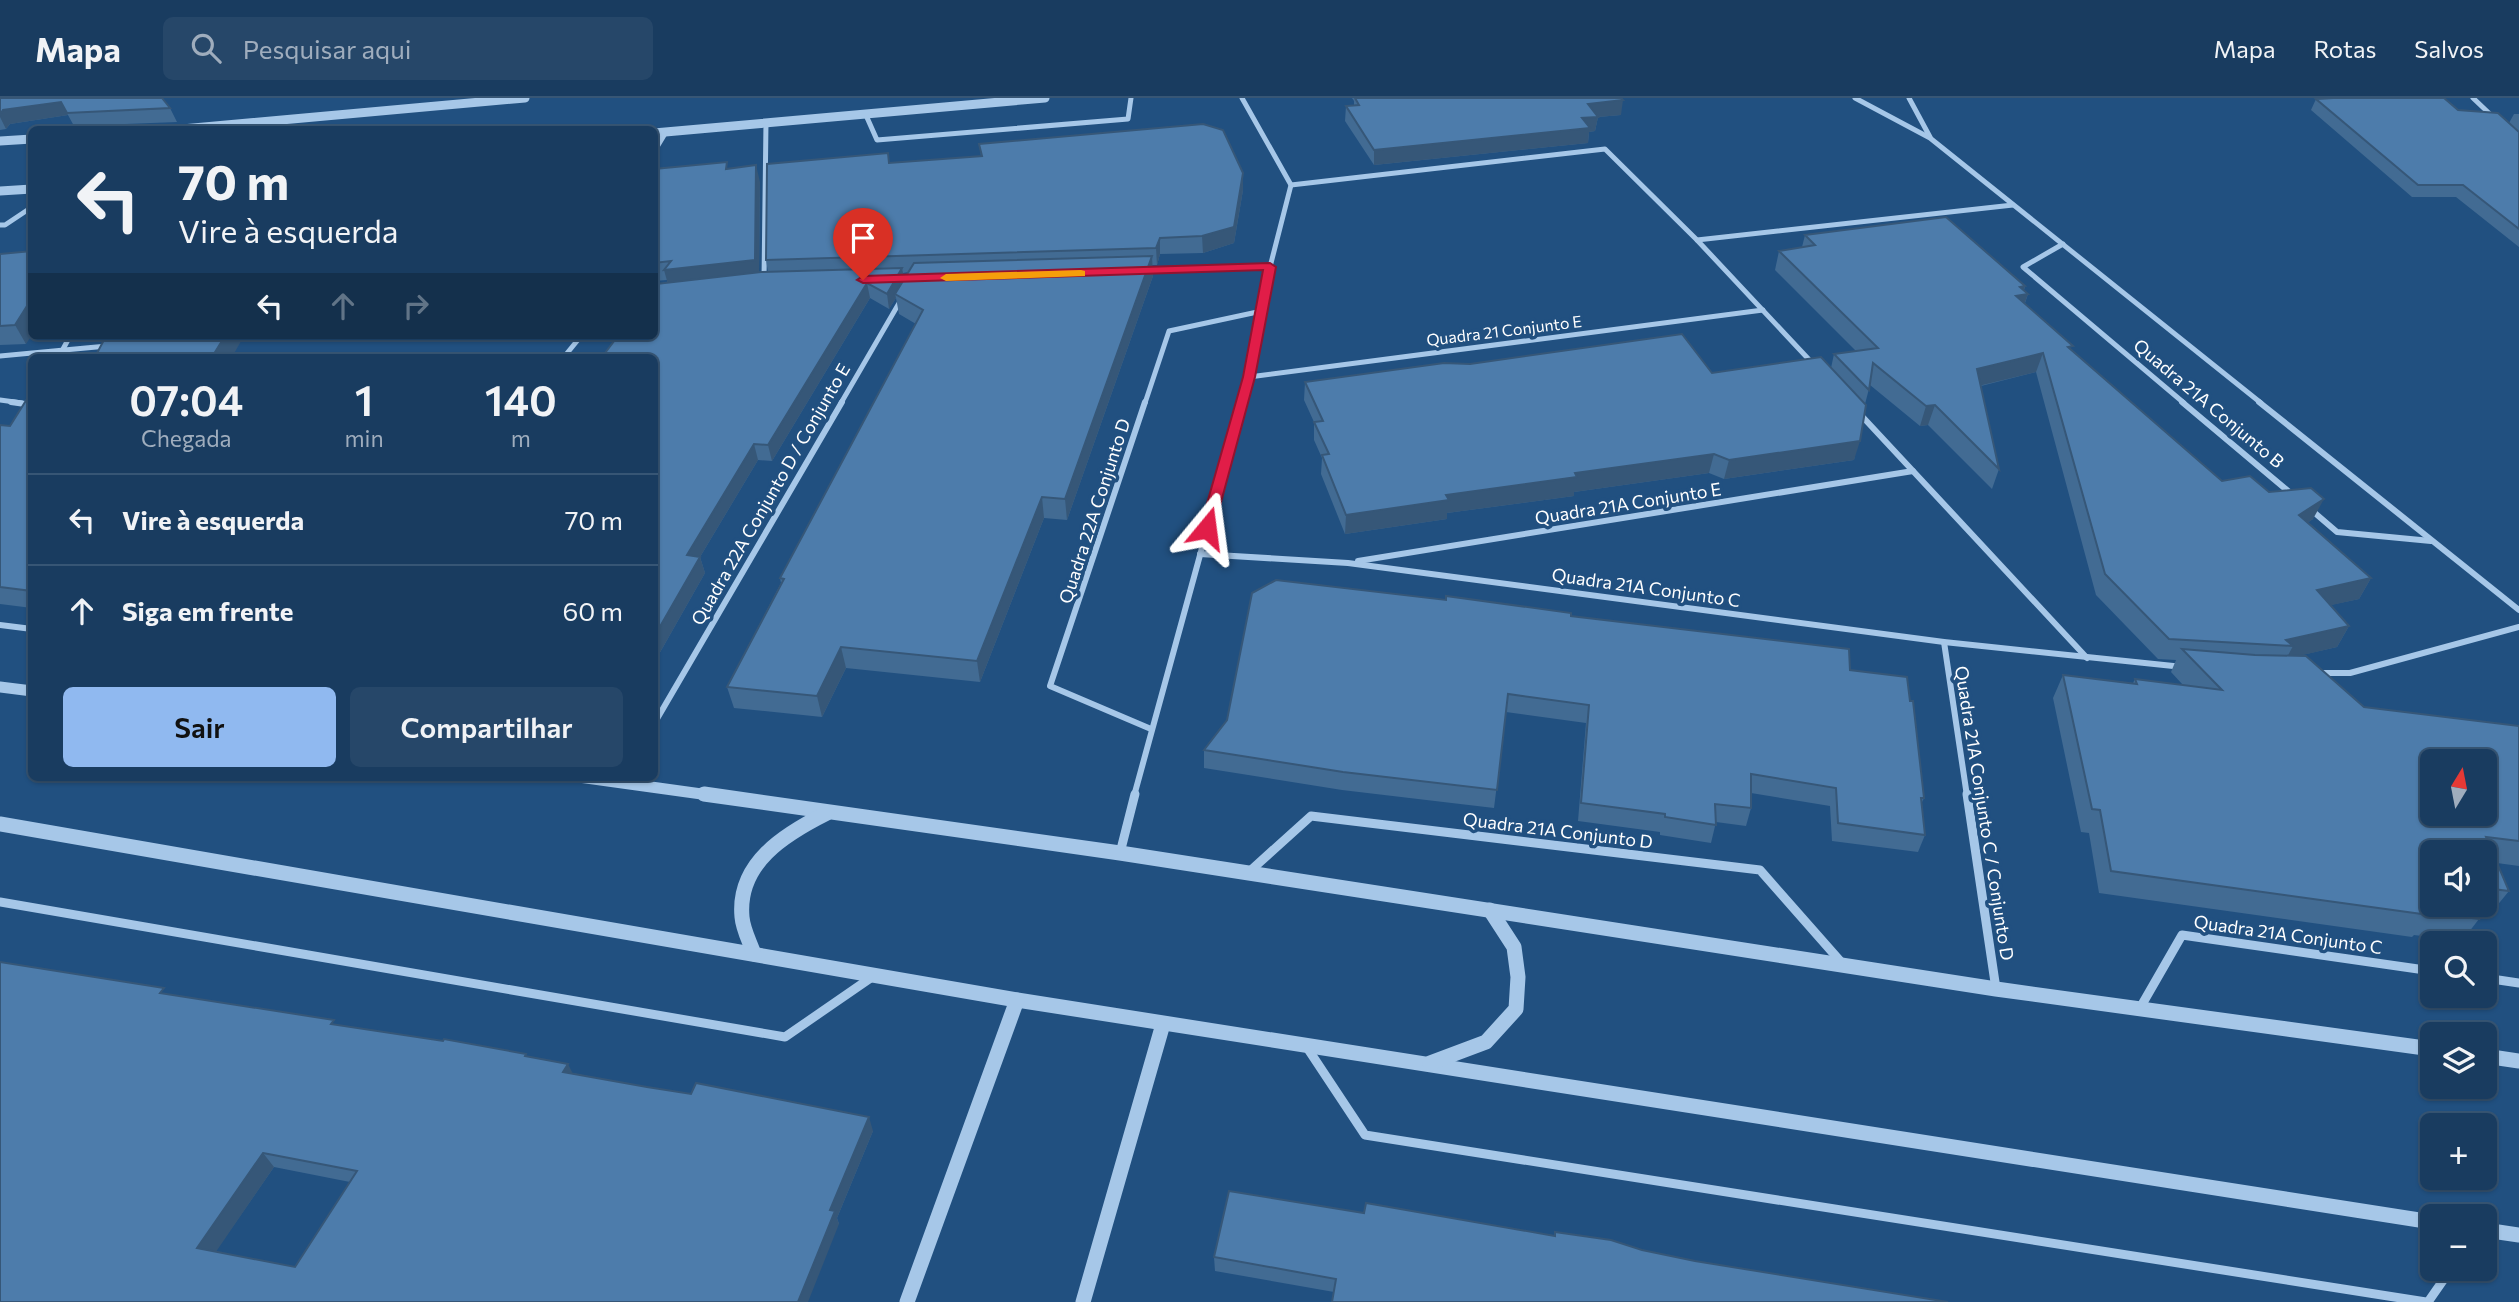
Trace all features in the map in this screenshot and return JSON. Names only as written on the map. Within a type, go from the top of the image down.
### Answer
[{"type":"street","points":[[215,126],[525,98]]},
{"type":"street","points":[[658,133],[1045,98]]},
{"type":"street","points":[[865,113],[877,140],[1128,119],[1131,98]]},
{"type":"street","points":[[1120,853],[1151,729],[1249,377],[1270,267],[1291,185],[1242,98]]},
{"type":"street","points":[[1855,98],[1930,138],[2519,610]]},
{"type":"street","points":[[1909,98],[1930,138]]},
{"type":"street","points":[[2473,98],[2501,125]]},
{"type":"street","points":[[764,282],[766,122]]},
{"type":"street","points":[[658,145],[666,132]]},
{"type":"street","points":[[0,141],[28,139]]},
{"type":"street","points":[[1291,185],[1605,149],[1698,240],[1819,370]]},
{"type":"street","points":[[0,191],[28,189]]},
{"type":"street","points":[[1698,240],[2014,205]]},
{"type":"street","points":[[0,225],[5,225],[28,210]]},
{"type":"street","name":"Quadra 21A Conjunto B","points":[[2063,244],[2023,267],[2337,532],[2432,541]]},
{"type":"street","points":[[1132,271],[1270,267]]},
{"type":"street","points":[[750,283],[778,281]]},
{"type":"street","name":"Quadra 22A Conjunto D / Conjunto E","points":[[658,717],[906,291]]},
{"type":"street","name":"Quadra 21 Conjunto E","points":[[1249,377],[1763,310]]},
{"type":"street","name":"Quadra 22A Conjunto D","points":[[1151,729],[1051,686],[1169,331],[1262,311]]},
{"type":"street","points":[[62,351],[68,340]]},
{"type":"street","points":[[566,354],[578,340]]},
{"type":"street","points":[[0,356],[115,346]]},
{"type":"street","points":[[0,400],[28,404]]},
{"type":"street","points":[[1857,411],[2088,659]]},
{"type":"street","name":"Quadra 21A Conjunto E","points":[[1348,563],[1913,471]]},
{"type":"street","name":"Quadra 21A Conjunto C","points":[[1200,554],[1348,563],[1944,642],[2088,659],[2191,667]]},
{"type":"street","points":[[0,625],[28,628]]},
{"type":"street","points":[[2310,673],[2350,673],[2519,627]]},
{"type":"street","name":"Quadra 21A Conjunto C / Conjunto D","points":[[1944,642],[1996,989]]},
{"type":"street","points":[[0,687],[28,690]]},
{"type":"street","points":[[628,781],[827,813],[1120,853],[1996,989],[2420,1047]]},
{"type":"street","points":[[754,954],[741,914],[748,882],[764,852],[787,832],[827,813]]},
{"type":"street","name":"Quadra 21A Conjunto D","points":[[1248,873],[1311,816],[1760,870],[1844,965]]},
{"type":"street","points":[[0,824],[1163,1024],[1429,1063],[2420,1220]]},
{"type":"street","points":[[0,902],[785,1037],[874,976]]},
{"type":"street","points":[[1429,1063],[1486,1042],[1516,1009],[1518,977],[1514,947],[1490,910]]},
{"type":"street","name":"Quadra 21A Conjunto C","points":[[2140,1008],[2182,935],[2420,969]]},
{"type":"street","points":[[2497,980],[2519,983]]},
{"type":"street","points":[[907,1302],[1017,1000]]},
{"type":"street","points":[[1083,1302],[1163,1024]]},
{"type":"street","points":[[1306,1046],[1366,1135],[2427,1302],[2442,1281]]},
{"type":"street","points":[[2497,1058],[2519,1061]]},
{"type":"street","points":[[2497,1232],[2519,1235]]},
{"type":"building","points":[[0,98],[162,98],[170,108],[67,113],[61,102],[3,110],[0,115]]},
{"type":"building","points":[[1355,98],[1623,100],[1588,104],[1598,117],[1582,118],[1590,128],[1374,150],[1346,106],[1359,105]]},
{"type":"building","points":[[2444,98],[2458,110],[2498,113],[2519,132],[2519,229],[2463,185],[2418,185],[2316,99]]},
{"type":"building","points":[[1203,124],[1223,130],[1243,173],[1234,227],[1202,236],[1160,238],[1156,248],[766,260],[767,164],[888,153],[889,163],[982,156],[979,144]]},
{"type":"building","points":[[727,162],[726,169],[756,165],[755,260],[664,270],[671,261],[658,263],[658,169]]},
{"type":"building","points":[[1946,217],[2025,286],[2020,287],[2028,294],[2016,296],[2073,346],[2068,347],[2222,481],[2250,476],[2269,492],[2311,488],[2324,499],[2299,515],[2371,578],[2317,590],[2349,626],[2286,640],[2293,646],[2169,639],[2105,574],[2043,353],[1977,369],[1999,469],[1935,405],[1926,406],[1873,363],[1869,390],[1834,354],[1878,348],[1779,251],[1815,245],[1805,235]]},
{"type":"building","points":[[28,251],[28,304],[15,325],[0,326],[0,254]]},
{"type":"building","points":[[1152,256],[1065,499],[1042,497],[977,661],[841,647],[817,696],[727,687],[784,579],[780,578],[923,310],[895,294],[914,263]]},
{"type":"building","points":[[902,268],[887,294],[867,283],[768,445],[754,444],[687,555],[700,557],[658,630],[658,354],[604,354],[615,340],[658,340],[658,284],[761,272]]},
{"type":"building","points":[[1682,334],[1712,373],[1821,357],[1866,405],[1860,441],[1729,460],[1714,454],[1575,473],[1577,477],[1446,495],[1449,500],[1346,515],[1322,455],[1329,454],[1314,422],[1323,421],[1305,382],[1444,363],[1470,364]]},
{"type":"building","points":[[104,340],[223,340],[214,354],[97,354]]},
{"type":"building","points":[[28,397],[28,590],[0,587],[0,425],[10,426]]},
{"type":"building","points":[[1276,580],[1446,600],[1446,596],[1571,613],[1571,616],[1849,649],[1850,670],[1907,677],[1910,701],[1913,701],[1924,798],[1921,798],[1925,835],[1838,823],[1836,788],[1751,774],[1751,808],[1715,804],[1716,825],[1665,817],[1665,814],[1581,803],[1589,705],[1508,694],[1497,790],[1343,772],[1204,750],[1227,720],[1252,593]]},
{"type":"building","points":[[2182,649],[2306,656],[2364,707],[2519,726],[2519,841],[2486,837],[2487,840],[2420,840],[2420,914],[2111,871],[2100,810],[2092,809],[2063,675],[2137,684],[2135,679],[2222,690]]},
{"type":"building","points":[[2497,863],[2509,891],[2497,890]]},
{"type":"building","points":[[0,962],[164,988],[160,993],[334,1020],[331,1024],[443,1041],[444,1039],[526,1054],[525,1056],[568,1064],[563,1072],[647,1087],[691,1094],[696,1083],[869,1117],[830,1210],[835,1211],[798,1302],[0,1302]],"holes":[[[263,1153],[357,1171],[295,1267],[197,1248]]]},
{"type":"building","points":[[1229,1191],[1364,1213],[1366,1203],[1555,1236],[1555,1232],[1611,1240],[1642,1250],[1695,1261],[1948,1302],[1332,1302],[1336,1279],[1214,1257]]},
{"type":"slow traffic","points":[[946,278],[1081,273]]},
{"type":"route","points":[[863,280],[1270,267],[1249,377],[1207,528]]}]
